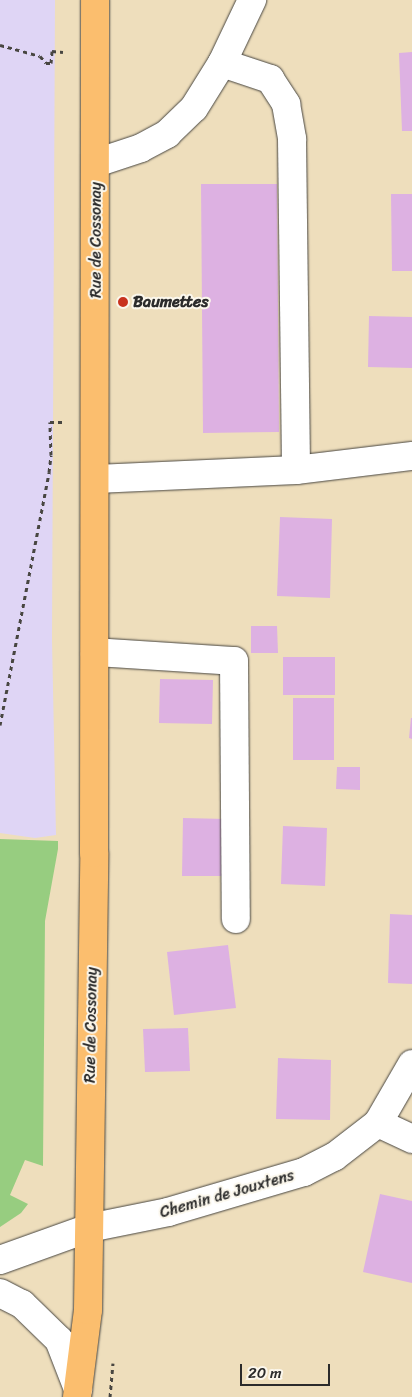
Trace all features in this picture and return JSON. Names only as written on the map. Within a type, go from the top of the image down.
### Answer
[{"type":"main road","name":"Rue de Cossonay","points":[[77,1393],[88,1310],[96,652],[95,0]]},
{"type":"street","points":[[96,163],[141,148],[167,134],[194,108],[222,63],[252,0]]},
{"type":"street","points":[[222,63],[270,79],[286,104],[292,139],[296,470]]},
{"type":"street","points":[[96,479],[296,470],[412,456]]},
{"type":"street","points":[[96,652],[234,661],[236,919]]},
{"type":"street","name":"Chemin de Jouxtens","points":[[0,1260],[89,1228],[168,1212],[304,1172],[334,1157],[378,1123],[412,1064]]},
{"type":"street","points":[[378,1123],[412,1139]]},
{"type":"street","points":[[0,1294],[22,1304],[60,1340],[77,1393]]},
{"type":"path","points":[[0,44],[40,56],[46,63],[51,63],[52,51],[63,52]]},
{"type":"path","points":[[0,726],[51,455],[50,422],[64,422]]},
{"type":"shaded area","points":[[0,0],[55,0],[52,640],[56,835],[35,838],[0,833]]},
{"type":"green space","points":[[0,839],[58,841],[58,849],[45,921],[43,1166],[25,1160],[10,1195],[28,1204],[21,1213],[0,1227]]},
{"type":"building","points":[[412,52],[412,131],[402,131],[399,53]]},
{"type":"building","points":[[201,184],[277,184],[279,432],[203,433]]},
{"type":"building","points":[[391,194],[412,194],[412,271],[392,271]]},
{"type":"building","points":[[369,316],[412,317],[412,368],[368,367]]},
{"type":"building","points":[[280,517],[332,519],[330,598],[277,596]]},
{"type":"building","points":[[251,626],[277,626],[278,653],[251,653]]},
{"type":"building","points":[[283,657],[335,657],[335,695],[283,695]]},
{"type":"building","points":[[160,679],[213,680],[212,724],[159,723]]},
{"type":"building","points":[[293,698],[334,698],[334,760],[293,760]]},
{"type":"building","points":[[412,718],[412,739],[409,738]]},
{"type":"building","points":[[337,767],[360,767],[360,790],[336,789]]},
{"type":"building","points":[[183,818],[227,819],[226,876],[182,876]]},
{"type":"building","points":[[283,826],[327,828],[325,886],[281,884]]},
{"type":"building","points":[[390,914],[412,915],[412,984],[388,983]]},
{"type":"building","points":[[228,945],[236,1008],[174,1015],[167,952]]},
{"type":"building","points":[[188,1028],[190,1071],[145,1072],[143,1029]]},
{"type":"building","points":[[278,1058],[331,1060],[330,1120],[276,1119]]},
{"type":"building","points":[[380,1194],[412,1201],[412,1283],[363,1272]]},
{"type":"place","name":"Baumettes","points":[[123,302]]}]
